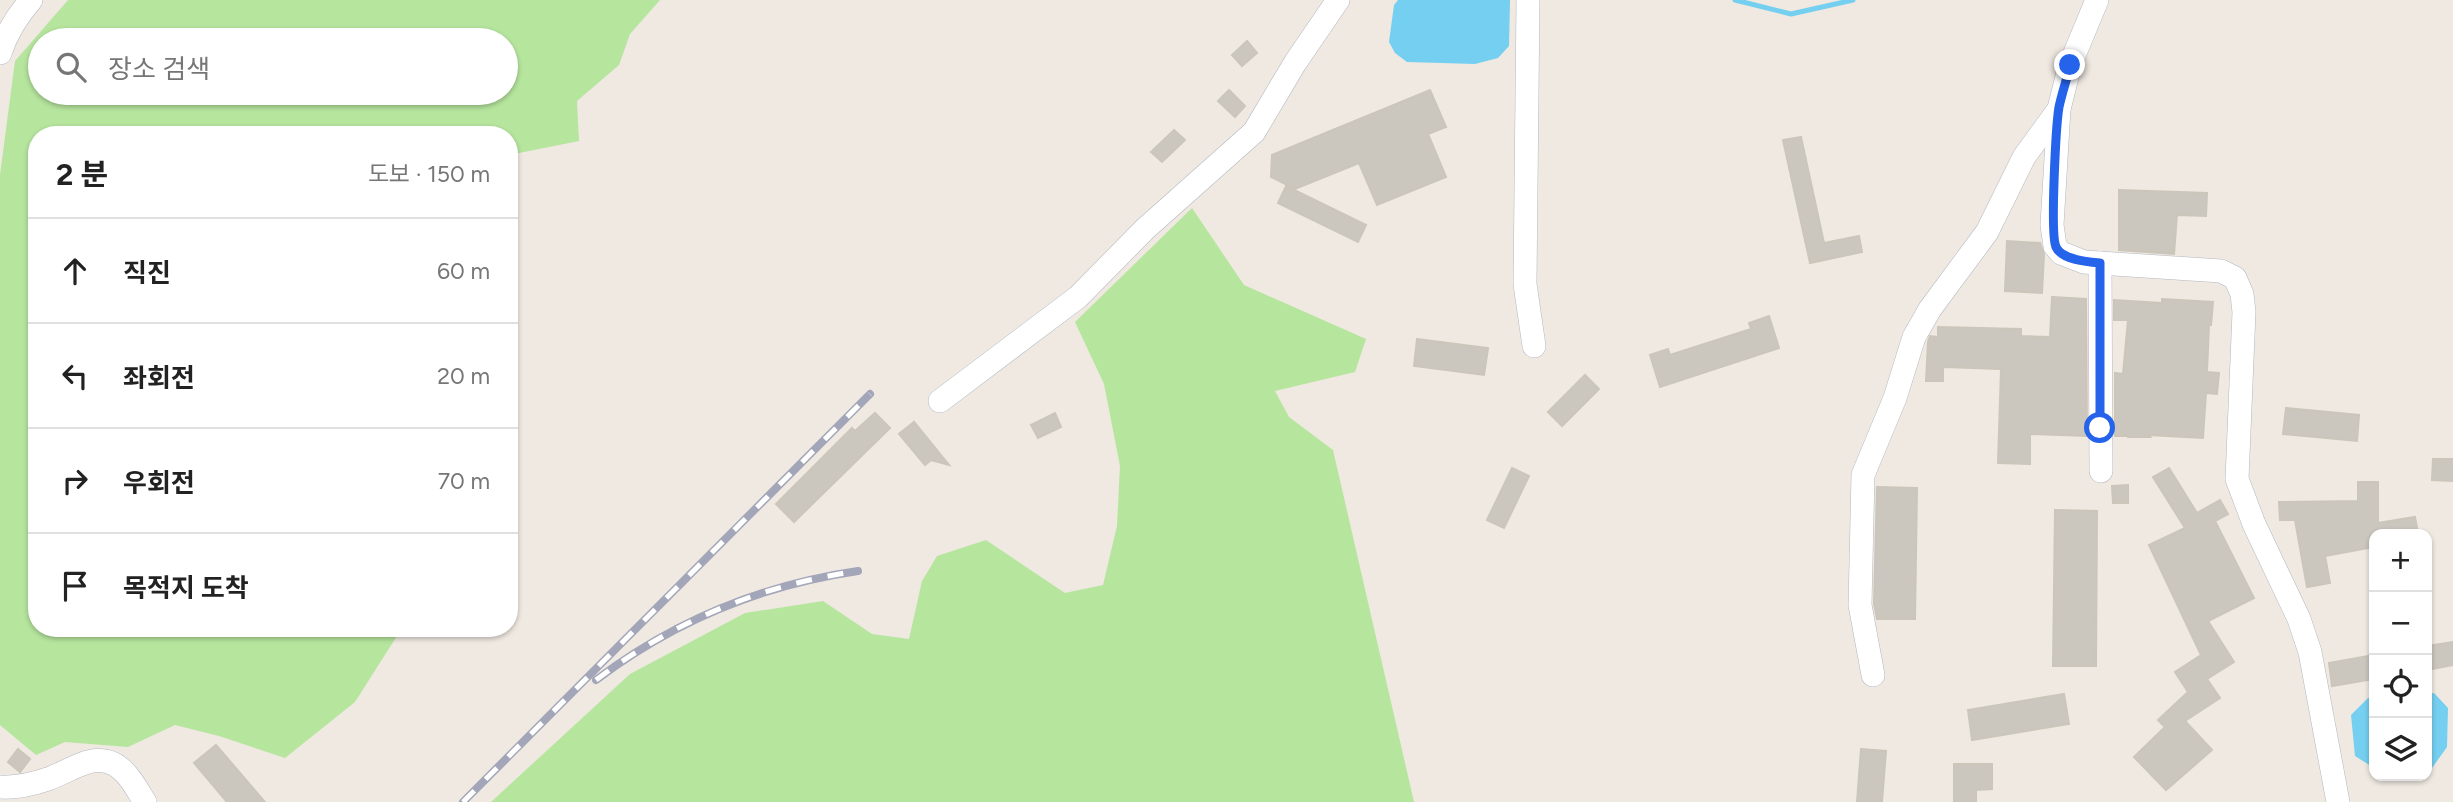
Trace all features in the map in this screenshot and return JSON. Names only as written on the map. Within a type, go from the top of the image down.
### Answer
[{"type":"street","points":[[0,53],[5,37],[18,14],[32,0]]},
{"type":"street","points":[[940,401],[1078,297],[1145,229],[1254,132],[1295,63],[1338,0]]},
{"type":"street","points":[[1528,0],[1525,284],[1534,346]]},
{"type":"street","points":[[2097,0],[2070,65],[2059,109],[2052,225],[2055,246],[2061,253],[2084,262],[2221,271],[2235,278],[2242,294],[2244,312],[2237,479],[2254,524],[2299,619],[2310,652],[2338,802]]},
{"type":"street","points":[[1873,675],[1860,605],[1863,475],[1895,398],[1914,337],[1930,309],[1987,232],[2024,157],[2059,109]]},
{"type":"street","points":[[2100,263],[2101,471]]},
{"type":"street","points":[[0,787],[13,788],[95,760],[108,762],[126,773],[145,802]]},
{"type":"green space","points":[[68,0],[660,0],[630,34],[619,65],[577,101],[579,141],[518,153],[518,126],[28,126],[28,637],[396,637],[355,702],[285,758],[219,736],[175,725],[128,747],[65,742],[36,755],[0,725],[0,175],[15,61],[28,46],[28,105],[518,105],[518,28],[44,28]]},
{"type":"green space","points":[[1192,208],[1244,285],[1366,339],[1355,372],[1275,391],[1289,417],[1333,450],[1414,802],[491,802],[630,674],[745,613],[823,601],[872,634],[909,639],[922,581],[937,556],[986,540],[1065,593],[1103,585],[1117,526],[1120,466],[1104,384],[1075,322]]},
{"type":"water","points":[[1398,0],[1510,0],[1509,46],[1498,58],[1475,64],[1407,62],[1395,53],[1389,42],[1394,5]]},
{"type":"water","points":[[2432,693],[2448,708],[2447,747],[2432,768],[2432,718]]},
{"type":"water","points":[[2369,698],[2369,765],[2355,756],[2351,715]]},
{"type":"building","points":[[1247,41],[1257,53],[1242,66],[1232,55]]},
{"type":"building","points":[[1229,90],[1245,106],[1235,117],[1218,101]]},
{"type":"building","points":[[1430,90],[1446,127],[1428,134],[1446,177],[1377,205],[1359,163],[1295,189],[1271,177],[1272,155]]},
{"type":"building","points":[[1174,130],[1185,140],[1162,162],[1151,152]]},
{"type":"building","points":[[1801,137],[1824,243],[1859,236],[1862,252],[1810,263],[1783,140]]},
{"type":"building","points":[[1286,186],[1366,225],[1358,242],[1278,203]]},
{"type":"building","points":[[2119,190],[2207,193],[2206,216],[2177,215],[2174,254],[2119,250]]},
{"type":"building","points":[[2007,241],[2040,243],[2044,254],[2042,293],[2005,291]]},
{"type":"building","points":[[2052,297],[2086,299],[2087,436],[2030,434],[2030,464],[1998,463],[2001,369],[1943,367],[1943,381],[1926,381],[1928,342],[1930,336],[1938,337],[1938,327],[2021,329],[2021,336],[2050,337]]},
{"type":"building","points":[[2162,299],[2213,302],[2207,372],[2219,373],[2217,394],[2206,393],[2203,438],[2148,435],[2150,437],[2128,437],[2126,434],[2115,436],[2115,373],[2123,374],[2128,320],[2114,320],[2114,300],[2162,303]]},
{"type":"building","points":[[1769,316],[1779,348],[1660,387],[1650,355],[1668,349],[1670,355],[1751,329],[1749,323]]},
{"type":"building","points":[[1417,339],[1488,348],[1484,375],[1414,366]]},
{"type":"building","points":[[1585,375],[1599,389],[1562,426],[1548,412]]},
{"type":"building","points":[[2286,408],[2359,415],[2357,441],[2283,434]]},
{"type":"building","points":[[875,413],[890,428],[794,522],[776,504],[852,428],[855,431]]},
{"type":"building","points":[[1055,413],[1061,427],[1038,438],[1031,425]]},
{"type":"building","points":[[914,422],[949,465],[931,460],[925,465],[899,434]]},
{"type":"building","points":[[2433,459],[2453,459],[2453,481],[2432,480]]},
{"type":"building","points":[[1512,468],[1529,476],[1504,528],[1487,520]]},
{"type":"building","points":[[2169,468],[2197,513],[2220,500],[2228,514],[2215,521],[2254,598],[2208,621],[2234,662],[2207,679],[2220,698],[2185,721],[2212,750],[2166,790],[2134,757],[2165,727],[2158,720],[2188,692],[2175,672],[2201,655],[2149,545],[2185,528],[2153,477]]},
{"type":"building","points":[[2358,482],[2378,482],[2378,523],[2415,517],[2417,529],[2369,529],[2369,548],[2325,556],[2330,583],[2307,587],[2295,520],[2280,520],[2279,502],[2358,501]]},
{"type":"building","points":[[2128,485],[2128,503],[2113,503],[2112,486]]},
{"type":"building","points":[[1877,487],[1917,488],[1915,619],[1877,619],[1874,604]]},
{"type":"building","points":[[2055,510],[2097,511],[2096,666],[2053,666]]},
{"type":"building","points":[[2453,642],[2453,665],[2432,669],[2432,645]]},
{"type":"building","points":[[2369,656],[2369,680],[2332,686],[2329,663]]},
{"type":"building","points":[[2064,694],[2069,724],[1972,740],[1968,710]]},
{"type":"building","points":[[216,745],[265,802],[227,802],[194,763]]},
{"type":"building","points":[[18,749],[30,759],[20,772],[8,762]]},
{"type":"building","points":[[1861,749],[1886,751],[1882,802],[1857,802]]},
{"type":"building","points":[[1954,764],[1992,764],[1992,789],[1976,790],[1976,802],[1954,802]]},
{"type":"waterway","points":[[1735,0],[1791,14],[1853,0]]},
{"type":"railway","points":[[463,802],[870,394]]},
{"type":"railway","points":[[596,680],[656,640],[720,609],[787,586],[858,571]]},
{"type":"route","points":[[2070,65],[2059,109],[2052,225],[2055,246],[2061,253],[2084,262],[2100,263],[2100,428]]}]
